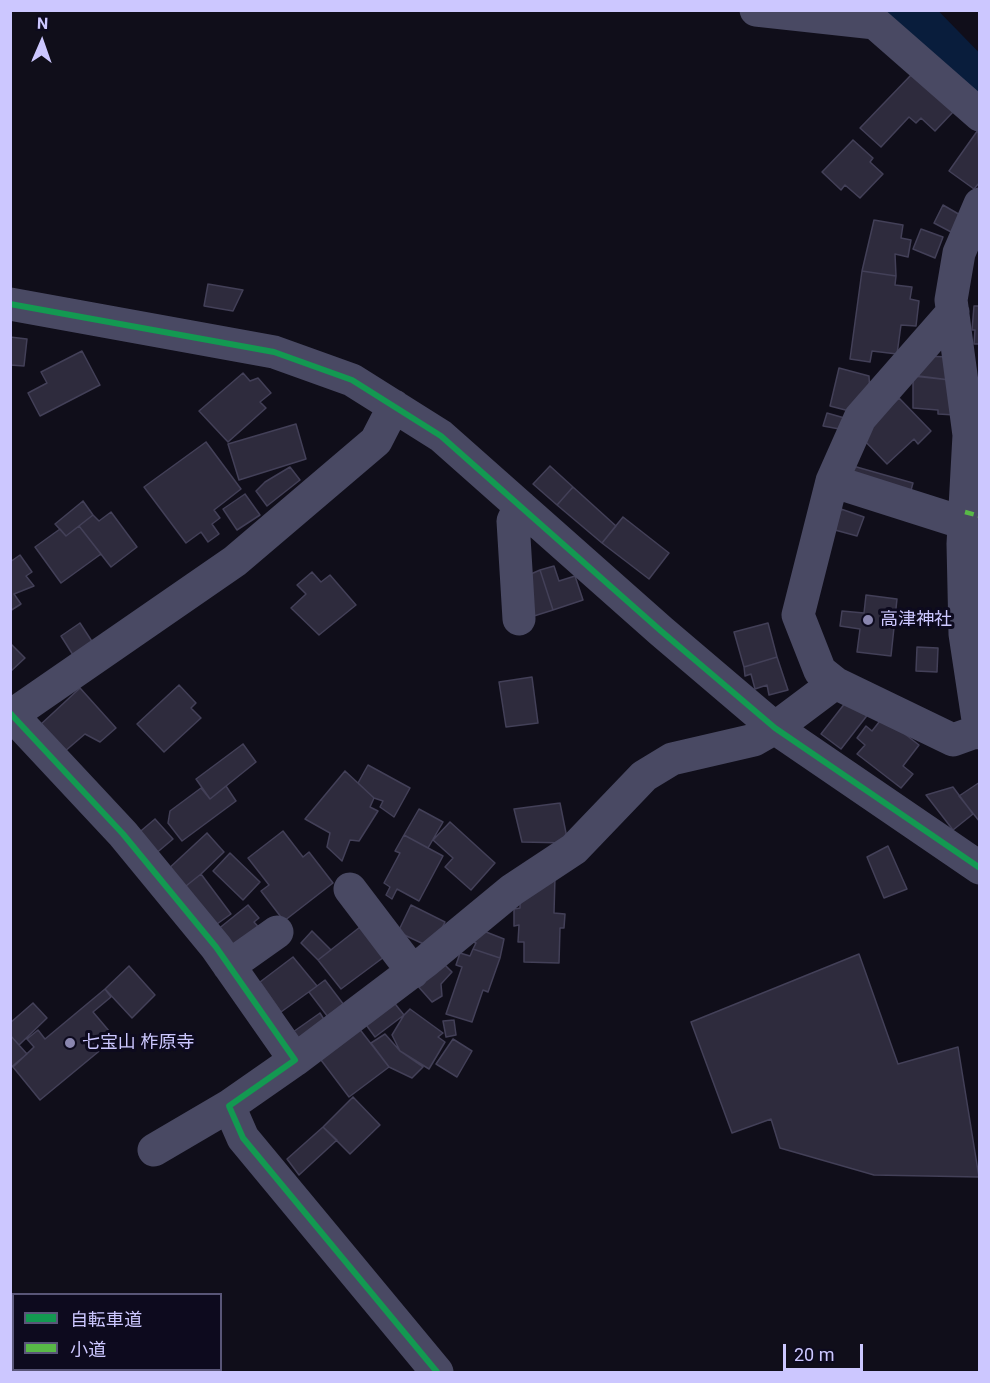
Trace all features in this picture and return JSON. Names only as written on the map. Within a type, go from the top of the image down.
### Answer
[{"type":"street","points":[[756,10],[875,23],[980,115]]},
{"type":"street","points":[[952,312],[861,418],[831,481],[798,615],[820,671],[836,682],[953,740],[979,732],[965,634],[964,524],[969,435],[951,300],[959,253],[980,204]]},
{"type":"street","points":[[10,304],[274,352],[352,380],[441,436],[661,631],[775,728],[980,868]]},
{"type":"street","points":[[295,1060],[229,966],[123,834],[11,714],[236,561],[376,441],[394,406]]},
{"type":"street","points":[[831,481],[964,524]]},
{"type":"street","points":[[519,619],[513,521],[520,506]]},
{"type":"street","points":[[154,1150],[228,1106],[295,1060],[413,972],[512,890],[574,849],[644,776],[672,759],[754,740],[775,728],[836,682]]},
{"type":"street","points":[[350,889],[413,972]]},
{"type":"street","points":[[229,966],[277,932]]},
{"type":"street","points":[[228,1106],[243,1138],[437,1372]]},
{"type":"building","points":[[912,74],[953,112],[935,131],[921,118],[916,123],[909,117],[881,147],[860,128]]},
{"type":"building","points":[[978,130],[980,182],[974,189],[949,171]]},
{"type":"building","points":[[853,140],[873,158],[870,162],[883,174],[860,198],[845,185],[841,190],[822,172]]},
{"type":"building","points":[[943,205],[962,216],[953,233],[934,223]]},
{"type":"building","points":[[874,220],[903,225],[901,238],[911,240],[908,257],[895,254],[896,276],[862,271]]},
{"type":"building","points":[[921,229],[943,237],[935,258],[913,249]]},
{"type":"building","points":[[862,271],[896,276],[895,285],[912,287],[910,299],[919,301],[916,326],[901,325],[897,354],[872,351],[870,362],[850,359]]},
{"type":"building","points":[[208,284],[243,290],[233,311],[204,306]]},
{"type":"building","points":[[974,306],[980,306],[980,344],[974,344],[975,330],[972,330]]},
{"type":"building","points":[[10,337],[27,339],[24,366],[10,365]]},
{"type":"building","points":[[82,351],[100,385],[40,416],[28,393],[47,383],[41,372]]},
{"type":"building","points":[[920,356],[952,357],[950,380],[919,376]]},
{"type":"building","points":[[839,368],[869,376],[870,394],[857,413],[830,406]]},
{"type":"building","points":[[243,373],[250,381],[258,378],[271,393],[260,402],[266,408],[228,442],[199,411]]},
{"type":"building","points":[[913,376],[950,380],[955,415],[938,414],[938,410],[913,408]]},
{"type":"building","points":[[899,398],[931,431],[918,444],[914,439],[887,464],[860,436]]},
{"type":"building","points":[[827,413],[848,419],[845,430],[823,426]]},
{"type":"building","points":[[296,424],[306,459],[239,480],[228,444]]},
{"type":"building","points":[[206,442],[241,489],[214,510],[220,518],[212,524],[219,534],[208,542],[201,532],[186,543],[144,487]]},
{"type":"building","points":[[846,464],[913,483],[908,501],[841,482]]},
{"type":"building","points":[[550,466],[573,487],[557,505],[533,484]]},
{"type":"building","points":[[290,467],[300,480],[267,506],[256,491],[265,482]]},
{"type":"building","points":[[573,487],[616,526],[602,543],[557,505]]},
{"type":"building","points":[[245,494],[260,515],[237,530],[223,509]]},
{"type":"building","points":[[83,501],[93,515],[66,536],[55,524]]},
{"type":"building","points":[[841,509],[864,517],[857,536],[835,530]]},
{"type":"building","points":[[111,512],[137,547],[111,567],[79,526],[93,515],[99,521]]},
{"type":"building","points":[[623,517],[669,553],[649,579],[602,543]]},
{"type":"building","points":[[79,526],[101,554],[61,583],[35,547],[60,529],[66,536]]},
{"type":"building","points":[[20,555],[32,572],[26,576],[34,586],[14,594],[21,604],[10,611],[10,562]]},
{"type":"building","points":[[554,566],[559,581],[575,576],[583,600],[553,610],[540,570]]},
{"type":"building","points":[[540,570],[553,610],[534,616],[524,577]]},
{"type":"building","points":[[312,572],[321,582],[330,575],[356,605],[319,635],[291,608],[306,594],[297,585]]},
{"type":"building","name":"高津神社","points":[[866,595],[897,599],[891,656],[857,652],[860,629],[840,626],[842,611],[864,613]]},
{"type":"building","points":[[80,623],[93,643],[73,655],[61,636]]},
{"type":"building","points":[[768,623],[777,657],[744,667],[734,632]]},
{"type":"building","points":[[10,643],[25,658],[10,672]]},
{"type":"building","points":[[917,647],[938,648],[937,672],[916,671]]},
{"type":"building","points":[[777,657],[788,690],[769,695],[767,685],[755,689],[751,674],[745,676],[744,667]]},
{"type":"building","points":[[532,677],[538,723],[506,727],[499,682]]},
{"type":"building","points":[[179,685],[196,703],[191,708],[201,718],[164,752],[137,724]]},
{"type":"building","points":[[80,688],[116,728],[100,742],[85,734],[64,752],[40,725]]},
{"type":"building","points":[[849,698],[869,713],[841,749],[821,734]]},
{"type":"building","points":[[883,717],[919,745],[903,766],[913,774],[901,788],[857,754],[865,745],[857,738],[866,726],[872,731]]},
{"type":"building","points":[[243,744],[256,762],[210,799],[196,779]]},
{"type":"building","points":[[368,765],[410,788],[394,817],[380,807],[383,801],[374,798],[358,783]]},
{"type":"building","points":[[345,771],[374,798],[370,807],[378,811],[359,841],[350,840],[342,861],[327,847],[330,833],[305,819]]},
{"type":"building","points":[[980,782],[980,822],[959,796]]},
{"type":"building","points":[[226,786],[236,801],[182,841],[168,823],[170,811],[201,788],[210,799]]},
{"type":"building","points":[[953,787],[973,814],[953,830],[926,795]]},
{"type":"building","points":[[560,803],[568,843],[522,842],[514,809]]},
{"type":"building","points":[[419,809],[443,822],[428,848],[404,835]]},
{"type":"building","points":[[155,819],[173,839],[154,855],[136,835]]},
{"type":"building","points":[[450,822],[495,863],[471,890],[445,867],[453,858],[433,840]]},
{"type":"building","points":[[283,831],[303,857],[309,852],[333,883],[284,921],[261,891],[269,885],[248,858]]},
{"type":"building","points":[[207,833],[224,852],[181,890],[166,871]]},
{"type":"building","points":[[404,835],[443,856],[419,901],[397,889],[392,899],[386,895],[390,887],[384,883],[400,853],[395,851]]},
{"type":"building","points":[[888,846],[907,889],[884,898],[867,857]]},
{"type":"building","points":[[230,853],[260,882],[243,900],[213,871]]},
{"type":"building","points":[[201,874],[231,914],[210,929],[181,890]]},
{"type":"building","points":[[555,877],[554,913],[565,914],[564,928],[560,928],[559,963],[524,962],[524,942],[518,942],[519,925],[514,926],[514,909],[520,908],[520,895]]},
{"type":"building","points":[[248,905],[259,918],[254,922],[262,931],[235,953],[217,930]]},
{"type":"building","points":[[411,905],[445,922],[432,948],[398,932]]},
{"type":"building","points":[[360,927],[384,957],[341,989],[318,960]]},
{"type":"building","points":[[481,930],[504,939],[500,958],[473,949],[476,943],[468,940]]},
{"type":"building","points":[[312,931],[331,950],[318,960],[301,943]]},
{"type":"building","points":[[473,949],[500,958],[488,992],[483,990],[472,1022],[446,1014],[462,967],[456,965],[460,953],[470,956]]},
{"type":"building","points":[[859,954],[898,1064],[958,1047],[979,1177],[874,1175],[780,1148],[771,1119],[732,1133],[691,1022]]},
{"type":"building","points":[[293,957],[317,986],[281,1012],[260,982]]},
{"type":"building","points":[[442,962],[452,972],[441,984],[442,996],[432,1002],[416,984]]},
{"type":"building","points":[[129,966],[155,995],[132,1018],[105,989]]},
{"type":"building","points":[[325,980],[347,1009],[331,1021],[309,992]]},
{"type":"building","name":"七宝山 柞原寺","points":[[105,989],[111,997],[93,1012],[115,1038],[40,1100],[13,1067],[34,1047],[27,1039],[38,1030],[45,1039]]},
{"type":"building","points":[[392,1000],[404,1015],[375,1037],[364,1022]]},
{"type":"building","points":[[33,1003],[47,1018],[19,1045],[10,1035],[10,1023]]},
{"type":"building","points":[[410,1009],[443,1033],[438,1037],[445,1042],[429,1069],[400,1051],[392,1035]]},
{"type":"building","points":[[320,1013],[328,1026],[302,1044],[293,1032]]},
{"type":"building","points":[[454,1020],[456,1035],[446,1037],[443,1021]]},
{"type":"building","points":[[358,1027],[389,1067],[349,1097],[318,1056]]},
{"type":"building","points":[[385,1034],[400,1051],[423,1067],[412,1078],[389,1067],[371,1043]]},
{"type":"building","points":[[10,1035],[27,1054],[10,1068]]},
{"type":"building","points":[[453,1039],[472,1051],[457,1077],[436,1064]]},
{"type":"building","points":[[353,1097],[380,1125],[350,1154],[323,1127]]},
{"type":"building","points":[[323,1127],[337,1140],[299,1175],[287,1159]]},
{"type":"waterway","points":[[904,10],[980,88]]},
{"type":"marked path","points":[[965,512],[980,516]]},
{"type":"cycle path","points":[[10,304],[274,352],[352,380],[441,436],[661,631],[775,728],[980,868]]},
{"type":"cycle path","points":[[10,713],[123,834],[216,947],[295,1060],[229,1106],[243,1138],[437,1372]]},
{"type":"place","name":"高津神社","points":[[868,620]]},
{"type":"place","name":"七宝山 柞原寺","points":[[70,1043]]}]
